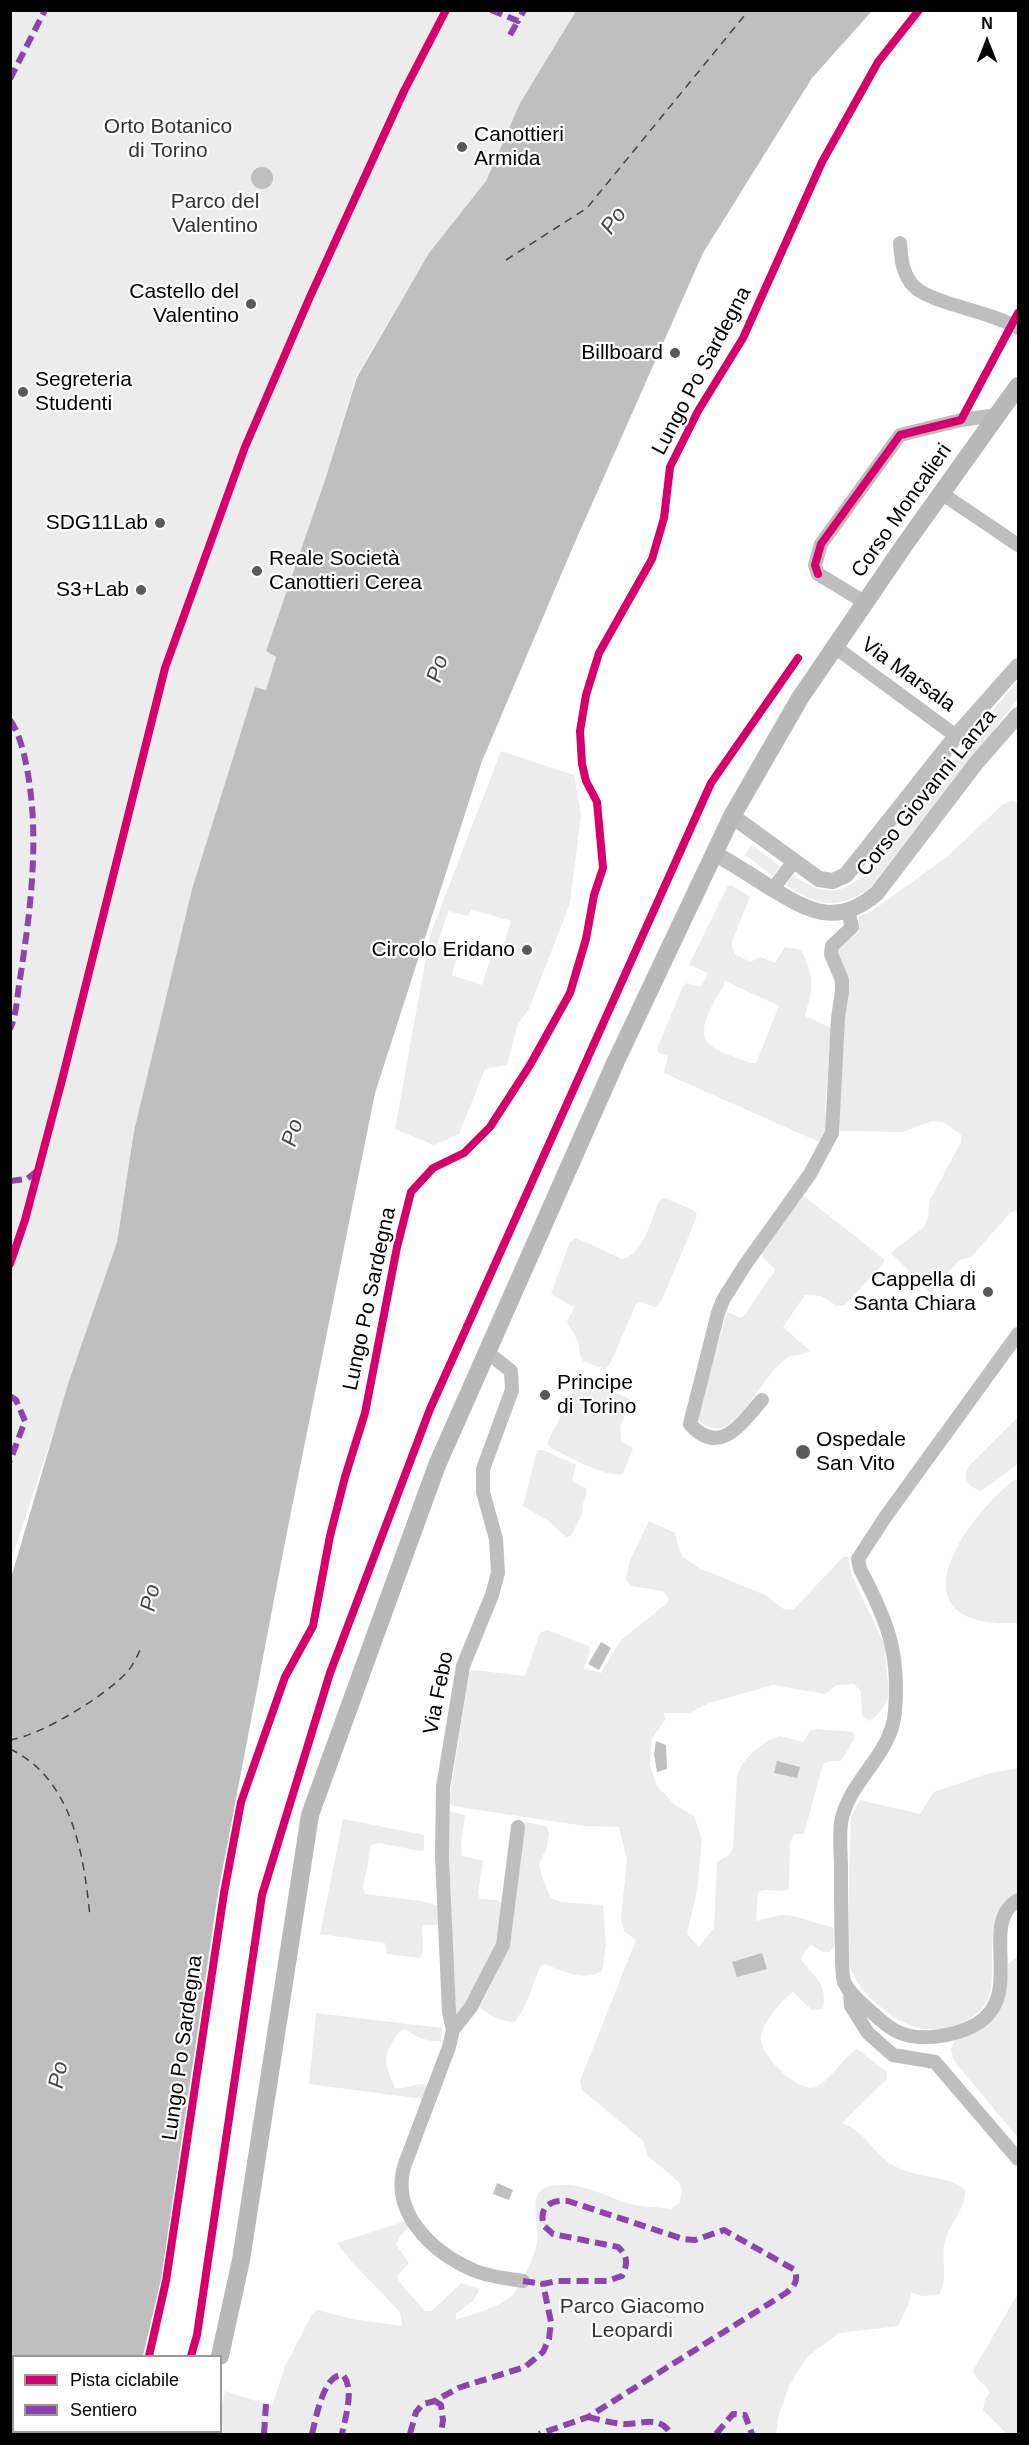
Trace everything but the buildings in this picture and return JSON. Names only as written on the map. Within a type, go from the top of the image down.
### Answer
[{"type":"main road","name":"Corso Moncalieri","points":[[220,2355],[241,2260],[310,1815],[437,1465],[616,1061],[732,816],[800,698],[940,493],[1018,386]]},
{"type":"street","points":[[900,243],[903,267],[911,284],[923,295],[994,315],[1018,328]]},
{"type":"street","name":"Corso Moncalieri","points":[[866,603],[818,574],[815,564],[821,544],[900,435],[961,420],[997,416]]},
{"type":"street","points":[[940,493],[1018,545]]},
{"type":"street","name":"Via Marsala","points":[[836,647],[956,736]]},
{"type":"street","name":"Corso Giovanni Lanza","points":[[732,816],[819,879],[833,881],[846,875],[956,736],[1018,666]]},
{"type":"street","name":"Corso Giovanni Lanza","points":[[714,853],[808,910],[829,914],[848,911],[865,904],[877,893],[977,762],[1018,715]]},
{"type":"street","points":[[773,889],[794,861]]},
{"type":"street","points":[[762,1400],[730,1435],[723,1437],[699,1434],[690,1424],[723,1300],[750,1256],[810,1174],[832,1133],[837,1018],[842,980],[831,954],[832,946],[852,927],[848,911]]},
{"type":"street","points":[[1018,1334],[858,1559],[860,1569],[878,1602],[891,1634],[895,1654],[896,1713],[884,1750],[856,1786],[841,1823],[844,1981],[850,1992],[883,2022],[898,2032],[930,2037],[945,2036],[976,2024],[991,2012],[999,1997],[1002,1921],[1007,1911],[1018,1900]]},
{"type":"street","name":"Via Febo","points":[[453,2030],[449,2012],[442,1857],[443,1787],[463,1666],[492,1595],[498,1573],[496,1539],[483,1492],[483,1469],[512,1390],[511,1371],[487,1352]]},
{"type":"street","name":"Via Febo","points":[[518,1827],[502,1945],[471,2007],[453,2030],[441,2072],[401,2176],[402,2199],[414,2222],[439,2250],[472,2270],[523,2280]]},
{"type":"street","points":[[850,1992],[851,2006],[868,2033],[893,2055],[935,2062],[1018,2159]]},
{"type":"green space","name":"Parco del Valentino","points":[[11,11],[576,11],[520,103],[486,181],[429,253],[356,377],[325,480],[266,651],[276,656],[266,690],[255,687],[192,889],[134,1131],[117,1242],[11,1560]]},
{"type":"green space","points":[[1018,680],[1018,699],[868,890],[846,901],[826,903],[807,897],[786,885],[793,875],[818,888],[838,890],[857,880],[878,863]]},
{"type":"green space","name":"Circolo Eridano","points":[[501,751],[574,775],[581,815],[570,903],[529,1009],[518,1024],[507,1065],[485,1069],[459,1134],[434,1145],[395,1129],[430,935]],"holes":[[[471,909],[511,921],[499,959],[491,957],[482,985],[452,975],[458,953],[437,946],[448,911],[468,916]]]},
{"type":"green space","points":[[1011,801],[1018,802],[1018,1210],[1011,1212],[971,1257],[959,1260],[931,1293],[892,1254],[924,1227],[928,1218],[929,1202],[961,1142],[961,1135],[944,1122],[932,1121],[902,1132],[840,1131],[843,1020],[849,980],[838,954],[839,949],[859,931],[859,916],[872,911],[948,856],[1002,805]]},
{"type":"green space","points":[[752,845],[780,866],[773,876],[745,855]]},
{"type":"green space","points":[[731,885],[750,897],[731,944],[735,954],[750,962],[760,957],[775,963],[785,947],[801,950],[811,976],[810,997],[805,1016],[831,1028],[825,1110],[828,1125],[824,1139],[819,1142],[664,1073],[668,1056],[659,1053],[657,1049],[683,986],[687,983],[701,987],[708,973],[689,965],[727,887]],"holes":[[[725,981],[779,1006],[756,1063],[750,1063],[718,1050],[705,1039],[705,1023]]]},
{"type":"green space","points":[[802,1197],[805,1197],[884,1259],[883,1264],[845,1305],[837,1306],[821,1296],[805,1295],[783,1327],[810,1351],[790,1356],[776,1367],[743,1411],[728,1425],[720,1428],[708,1427],[698,1420],[697,1416],[727,1312],[741,1318],[774,1273],[775,1269],[763,1258],[761,1252]]},
{"type":"green space","points":[[665,1198],[695,1211],[697,1216],[661,1302],[655,1307],[641,1302],[636,1304],[610,1364],[605,1369],[583,1361],[578,1341],[567,1322],[574,1307],[551,1294],[570,1242],[576,1238],[622,1259],[630,1256],[646,1235],[659,1201]]},
{"type":"green space","points":[[580,1379],[630,1399],[620,1427],[621,1442],[633,1448],[623,1474],[597,1470],[551,1448],[547,1443]]},
{"type":"green space","points":[[1018,1417],[1018,1464],[981,1491],[973,1487],[966,1478],[970,1465]]},
{"type":"green space","points":[[537,1450],[543,1450],[576,1465],[572,1481],[586,1488],[583,1511],[571,1536],[566,1537],[549,1521],[523,1506]]},
{"type":"green space","points":[[1018,1477],[1018,1623],[979,1620],[956,1609],[947,1591],[949,1568],[959,1543],[976,1518]]},
{"type":"green space","name":"Parco Giacomo Leopardi","points":[[649,1521],[675,1533],[683,1557],[699,1568],[765,1595],[785,1610],[794,1609],[843,1557],[848,1557],[851,1573],[886,1648],[888,1696],[880,1712],[870,1721],[862,1716],[861,1692],[854,1684],[837,1685],[825,1694],[773,1685],[709,1703],[689,1713],[664,1713],[665,1720],[652,1738],[650,1765],[657,1786],[675,1805],[694,1816],[702,1839],[697,1891],[687,1934],[699,1947],[714,1928],[717,1862],[729,1855],[733,1849],[737,1775],[744,1762],[760,1746],[780,1736],[803,1742],[810,1731],[816,1729],[854,1734],[854,1739],[841,1761],[823,1764],[804,1834],[795,1834],[790,1842],[789,1889],[758,1892],[756,1921],[781,1915],[793,1916],[834,1928],[834,1946],[830,1952],[823,1952],[811,1945],[805,1950],[801,1959],[822,1987],[823,2009],[812,2010],[793,1992],[778,2006],[769,2019],[762,2031],[762,2045],[781,2071],[790,2079],[808,2087],[821,2084],[857,2049],[887,2072],[887,2079],[842,2123],[856,2130],[891,2164],[900,2169],[950,2181],[965,2190],[961,2209],[948,2232],[944,2245],[944,2281],[939,2295],[922,2296],[911,2292],[909,2303],[898,2326],[839,2333],[807,2357],[789,2386],[778,2417],[776,2434],[214,2434],[222,2433],[222,2405],[225,2391],[272,2406],[285,2366],[312,2315],[317,2310],[353,2319],[402,2326],[400,2312],[337,2243],[406,2221],[409,2228],[400,2236],[396,2245],[409,2263],[397,2276],[400,2283],[425,2311],[432,2311],[461,2283],[480,2289],[473,2301],[456,2314],[456,2320],[487,2310],[502,2303],[514,2293],[531,2261],[537,2243],[536,2198],[540,2191],[547,2187],[578,2186],[630,2204],[671,2209],[680,2202],[682,2191],[679,2182],[648,2156],[643,2141],[582,2090],[580,2081],[636,1940],[624,1931],[621,1919],[627,1859],[619,1827],[585,1826],[459,1807],[451,1805],[449,1801],[469,1673],[473,1670],[525,1676],[540,1633],[547,1630],[589,1646],[590,1652],[584,1668],[601,1673],[620,1641],[669,1599],[663,1591],[631,1586],[626,1579],[630,1560]]},
{"type":"green space","points":[[1018,1768],[1018,1893],[1002,1909],[994,1928],[991,1985],[986,2002],[973,2017],[950,2027],[933,2030],[908,2024],[893,2016],[866,1994],[856,1980],[847,1956],[851,1816],[860,1800],[920,1814],[934,1792],[990,1773]]},
{"type":"green space","points":[[448,1811],[465,1815],[461,1844],[462,1856],[483,1861],[478,1893],[480,1899],[497,1900],[502,1903],[496,1945],[461,2012],[456,2013],[454,2010]]},
{"type":"green space","points":[[343,1819],[424,1835],[424,1850],[420,1851],[379,1843],[371,1845],[363,1888],[365,1894],[421,1901],[439,1906],[439,1923],[423,1925],[423,1952],[420,1958],[387,1954],[385,1943],[320,1934]]},
{"type":"green space","points":[[526,1822],[546,1826],[549,1833],[547,1847],[539,1864],[551,1898],[560,1902],[603,1905],[606,1944],[602,1971],[595,1974],[581,1976],[545,1964],[540,1967],[525,2006],[515,2022],[510,2022],[491,2016],[480,2007],[505,1955]]},
{"type":"green space","points":[[1018,1956],[1018,2138],[954,2061],[951,2049],[954,2041],[978,2028],[995,2012],[1005,1992],[1008,1964]]},
{"type":"green space","points":[[316,2013],[442,2028],[441,2041],[426,2040],[405,2029],[400,2031],[390,2045],[386,2057],[395,2088],[425,2084],[428,2088],[423,2099],[309,2084]]},
{"type":"green space","points":[[1018,2293],[1018,2434],[1007,2434],[983,2410],[985,2399],[990,2393],[973,2371]]},
{"type":"water","name":"Po","points":[[576,11],[872,11],[812,78],[703,253],[572,549],[482,761],[375,1093],[286,1537],[218,1893],[161,2279],[143,2355],[12,2355],[12,2433],[122,2433],[11,2434],[11,1578],[68,1384],[117,1242],[134,1131],[192,889],[255,687],[266,690],[276,657],[266,651],[325,480],[357,377],[429,253],[486,181],[520,103]]},
{"type":"water","points":[[262,167],[270,170],[273,178],[270,186],[262,189],[254,186],[251,178],[254,170]]},
{"type":"water","points":[[601,1642],[611,1648],[599,1670],[588,1664]]},
{"type":"water","points":[[656,1741],[666,1745],[667,1769],[657,1772],[654,1754]]},
{"type":"water","points":[[777,1761],[800,1767],[797,1778],[774,1773]]},
{"type":"water","points":[[762,1953],[767,1969],[737,1977],[732,1962]]},
{"type":"water","points":[[497,2183],[513,2190],[509,2200],[493,2194]]},
{"type":"ferry route","points":[[506,260],[587,208],[749,10]]},
{"type":"ferry route","points":[[10,1740],[23,1737],[56,1722],[90,1702],[128,1671],[140,1650]]},
{"type":"ferry route","points":[[10,1749],[31,1762],[48,1779],[61,1799],[79,1845],[90,1917]]},
{"type":"marked path","points":[[10,79],[45,10]]},
{"type":"marked path","points":[[491,10],[518,21],[524,10]]},
{"type":"marked path","points":[[510,35],[518,21]]},
{"type":"marked path","points":[[10,720],[25,759],[33,814],[31,897],[15,1011],[10,1029]]},
{"type":"marked path","points":[[10,1181],[27,1179],[37,1171]]},
{"type":"marked path","points":[[10,1396],[16,1400],[25,1421],[10,1461]]},
{"type":"marked path","points":[[410,2434],[416,2412],[423,2404],[435,2401],[458,2388],[525,2367],[543,2352],[549,2339],[551,2322],[543,2284],[557,2281],[607,2281],[622,2276],[626,2260],[618,2247],[553,2234],[544,2226],[544,2209],[551,2203],[568,2201],[683,2239],[695,2240],[724,2230],[795,2270],[795,2283],[786,2293],[588,2417],[539,2434]]},
{"type":"marked path","points":[[523,2281],[543,2284]]},
{"type":"marked path","points":[[312,2434],[325,2389],[336,2377],[343,2375],[347,2381],[349,2396],[342,2434]]},
{"type":"marked path","points":[[435,2401],[441,2405],[443,2420],[441,2434]]},
{"type":"marked path","points":[[264,2434],[266,2404]]},
{"type":"marked path","points":[[716,2434],[733,2414],[745,2415],[752,2434]]},
{"type":"marked path","points":[[588,2417],[622,2424],[657,2423],[667,2428],[671,2434]]},
{"type":"cycle path","points":[[10,1264],[25,1220],[63,1076],[165,668],[245,447],[309,299],[404,91],[446,10]]},
{"type":"cycle path","name":"Lungo Po Sardegna","points":[[149,2355],[166,2281],[224,1893],[241,1802],[285,1677],[313,1626],[330,1536],[365,1413],[397,1247],[411,1192],[433,1168],[464,1153],[490,1127],[530,1065],[570,993],[586,939],[594,895],[603,868],[597,802],[586,781],[582,764],[580,731],[586,695],[599,653],[652,559],[664,518],[670,467],[698,411],[743,338],[822,162],[878,62],[919,10]]},
{"type":"cycle path","points":[[818,574],[815,565],[821,544],[900,435],[961,420],[1018,313]]},
{"type":"cycle path","points":[[191,2355],[197,2335],[262,1895],[330,1673],[430,1409],[711,783],[798,658]]},
{"type":"place","name":"Canottieri Armida","points":[[462,147]]},
{"type":"place","name":"Castello del Valentino","points":[[251,304]]},
{"type":"place","name":"Billboard","points":[[675,353]]},
{"type":"place","name":"Segreteria Studenti","points":[[23,392]]},
{"type":"place","name":"SDG11Lab","points":[[160,523]]},
{"type":"place","name":"Reale Società Canottieri Cerea","points":[[257,571]]},
{"type":"place","name":"S3+Lab","points":[[141,590]]},
{"type":"place","name":"Circolo Eridano","points":[[527,950]]},
{"type":"place","name":"Cappella di Santa Chiara","points":[[988,1292]]},
{"type":"place","name":"Principe di Torino","points":[[545,1395]]},
{"type":"place","name":"Ospedale San Vito","points":[[803,1452]]},
{"type":"park label","name":"Orto Botanico di Torino","points":[[168,139]]}]
